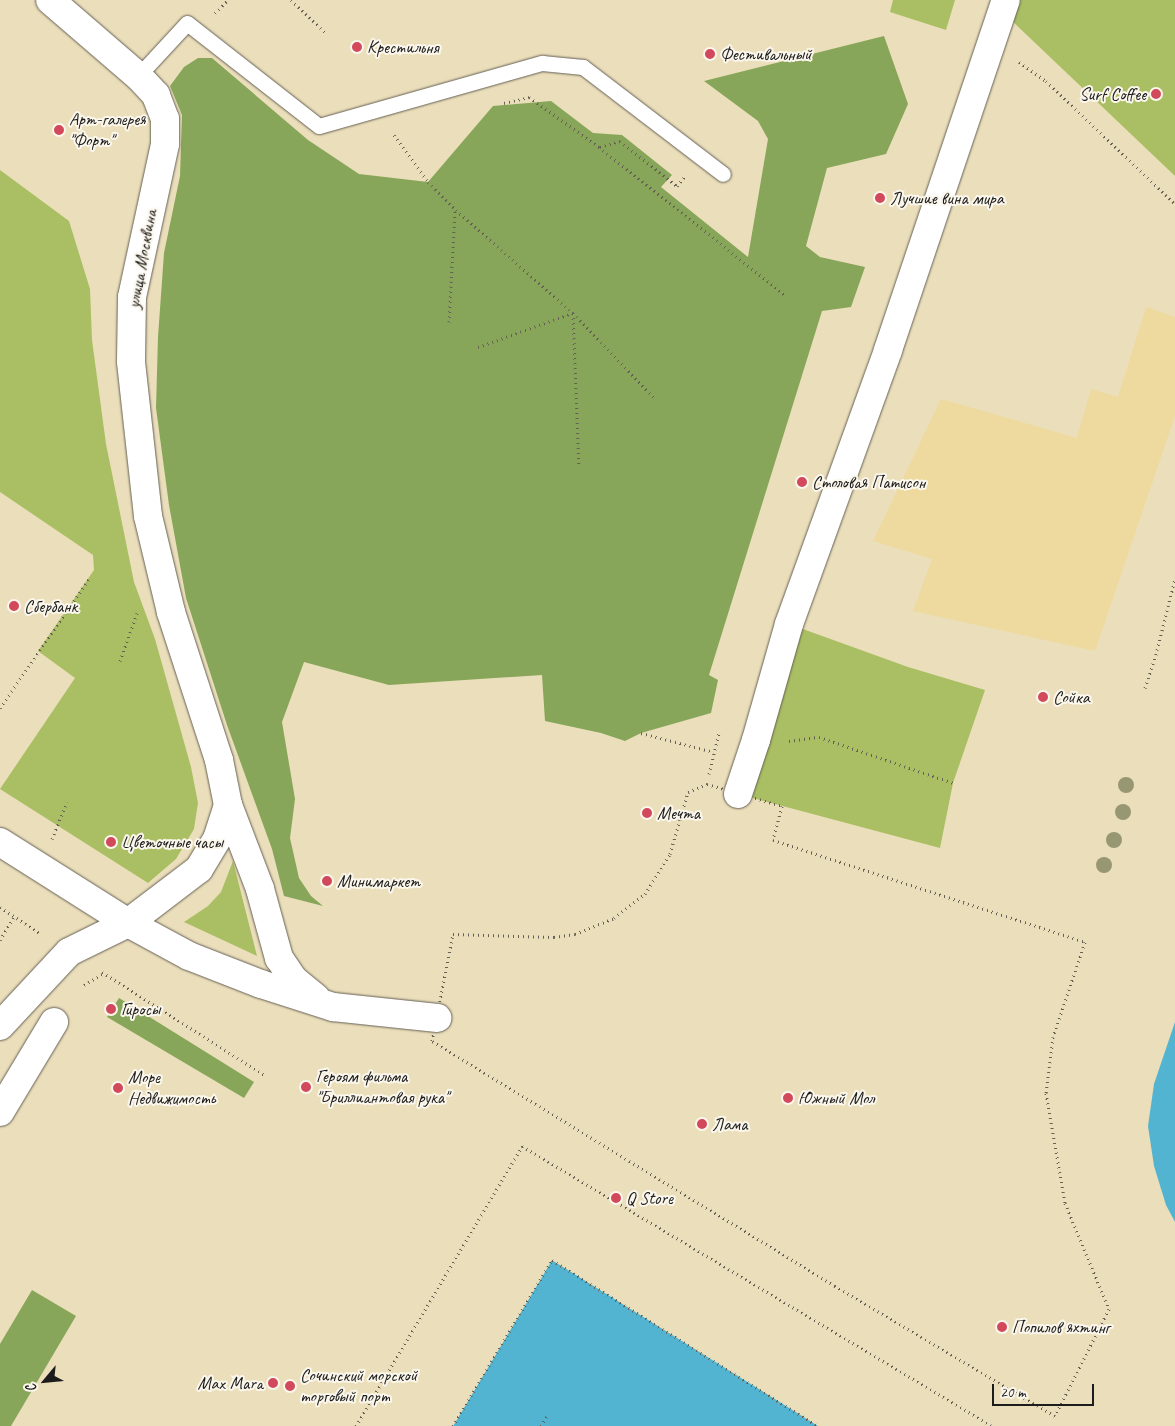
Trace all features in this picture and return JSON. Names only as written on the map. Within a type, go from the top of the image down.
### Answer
[{"type":"street","name":"улица Москвина","points":[[50,0],[138,76],[156,95],[165,119],[165,144],[132,298],[131,360],[148,516],[167,596],[219,760],[228,806],[260,888],[279,958],[294,980],[310,995],[333,1007]]},
{"type":"street","points":[[738,794],[756,740],[789,624],[888,350],[1006,0]]},
{"type":"street","points":[[0,1026],[69,952],[128,923],[198,869],[217,839],[228,806]]},
{"type":"street","points":[[0,842],[128,923],[189,956],[261,984],[333,1007],[435,1009]]},
{"type":"street","points":[[0,1112],[54,1022]]},
{"type":"lane","points":[[138,76],[187,23],[319,126],[542,63],[583,67],[723,174]]},
{"type":"path","points":[[290,0],[327,34]]},
{"type":"path","points":[[991,44],[1046,81],[1175,204]]},
{"type":"path","points":[[502,103],[529,97],[599,147],[786,296]]},
{"type":"path","points":[[394,135],[428,182],[456,210],[573,313],[656,400]]},
{"type":"path","points":[[599,147],[620,141],[668,179]]},
{"type":"path","points":[[449,322],[456,210]]},
{"type":"path","points":[[478,347],[573,313]]},
{"type":"path","points":[[573,313],[578,466]]},
{"type":"path","points":[[1145,688],[1175,579]]},
{"type":"path","points":[[0,708],[89,580]]},
{"type":"path","points":[[120,661],[138,610]]},
{"type":"path","points":[[641,733],[714,752]]},
{"type":"path","points":[[706,784],[719,733]]},
{"type":"path","points":[[756,740],[767,743],[819,738],[953,783]]},
{"type":"path","points":[[706,784],[782,806],[773,840],[1085,942],[1053,1037],[1046,1094],[1065,1203],[1110,1308],[1055,1416],[835,1286],[432,1041],[453,934],[554,938],[575,934],[614,918],[644,894],[670,854],[688,792],[706,784]]},
{"type":"path","points":[[51,841],[67,802]]},
{"type":"path","points":[[0,907],[264,1075]]},
{"type":"path","points":[[0,940],[14,917]]},
{"type":"path","points":[[356,1426],[522,1146],[992,1426]]},
{"type":"path","points":[[455,1425],[552,1260],[818,1426]]},
{"type":"path","points":[[541,1426],[547,1416]]},
{"type":"green space","points":[[893,0],[955,0],[946,30],[890,12]]},
{"type":"green space","points":[[1015,0],[1175,0],[1175,176],[1009,18]]},
{"type":"green space","points":[[884,36],[908,104],[886,154],[827,168],[806,246],[820,257],[865,267],[851,307],[822,311],[709,675],[718,680],[711,713],[641,733],[625,741],[601,733],[545,721],[542,675],[389,685],[304,662],[282,722],[295,799],[290,838],[299,878],[311,896],[323,906],[284,896],[272,849],[227,725],[186,598],[169,505],[156,408],[158,337],[164,253],[180,176],[182,115],[170,86],[184,67],[198,58],[212,58],[308,140],[359,174],[428,182],[493,106],[551,101],[593,133],[622,135],[672,175],[661,187],[748,257],[768,139],[758,121],[704,81]]},
{"type":"green space","points":[[0,170],[69,221],[90,289],[92,340],[106,444],[134,582],[155,639],[191,767],[198,803],[194,829],[176,859],[148,883],[0,789],[75,678],[38,651],[94,570],[93,555],[0,492]]},
{"type":"green space","points":[[789,624],[908,667],[985,690],[953,783],[940,848],[738,794]]},
{"type":"green space","points":[[233,861],[257,956],[184,922],[208,906],[221,892]]},
{"type":"green space","points":[[119,998],[254,1082],[244,1098],[107,1017]]},
{"type":"green space","points":[[32,1290],[76,1316],[11,1426],[0,1426],[0,1344]]},
{"type":"sand","points":[[1146,307],[1175,317],[1175,416],[1095,651],[913,611],[932,559],[873,541],[941,399],[1077,438],[1091,389],[1118,397]]},
{"type":"water","points":[[1175,1022],[1175,1222],[1166,1205],[1154,1166],[1148,1126],[1154,1084]]},
{"type":"water","points":[[552,1260],[818,1426],[453,1426]]},
{"type":"pier","points":[[552,1257],[821,1426],[552,1260],[453,1426],[450,1426]]},
{"type":"place","name":"Крестильня","points":[[357,47]]},
{"type":"place","name":"Фестивальный","points":[[710,54]]},
{"type":"place","name":"Surf Coffee","points":[[1156,94]]},
{"type":"place","name":"Арт-галерея \"Форт\"","points":[[59,130]]},
{"type":"place","name":"Лучшие вина мира","points":[[880,198]]},
{"type":"place","name":"Столовая Патисон","points":[[802,482]]},
{"type":"place","name":"Сбербанк","points":[[14,606]]},
{"type":"place","name":"Сойка","points":[[1043,697]]},
{"type":"place","name":"Мечта","points":[[647,813]]},
{"type":"place","name":"Цветочные часы","points":[[111,842]]},
{"type":"place","name":"Минимаркет","points":[[327,881]]},
{"type":"place","name":"Гиросы","points":[[111,1009]]},
{"type":"place","name":"Героям фильма \"Бриллиантовая рука\"","points":[[306,1087]]},
{"type":"place","name":"Море Недвижимость","points":[[118,1088]]},
{"type":"place","name":"Южный Мол","points":[[788,1098]]},
{"type":"place","name":"Лама","points":[[702,1124]]},
{"type":"place","name":"Q Store","points":[[616,1198]]},
{"type":"place","name":"Попилов яхтинг","points":[[1002,1327]]},
{"type":"place","name":"Max Mara","points":[[273,1383]]},
{"type":"place","name":"Сочинский морской торговый порт","points":[[290,1386]]}]
